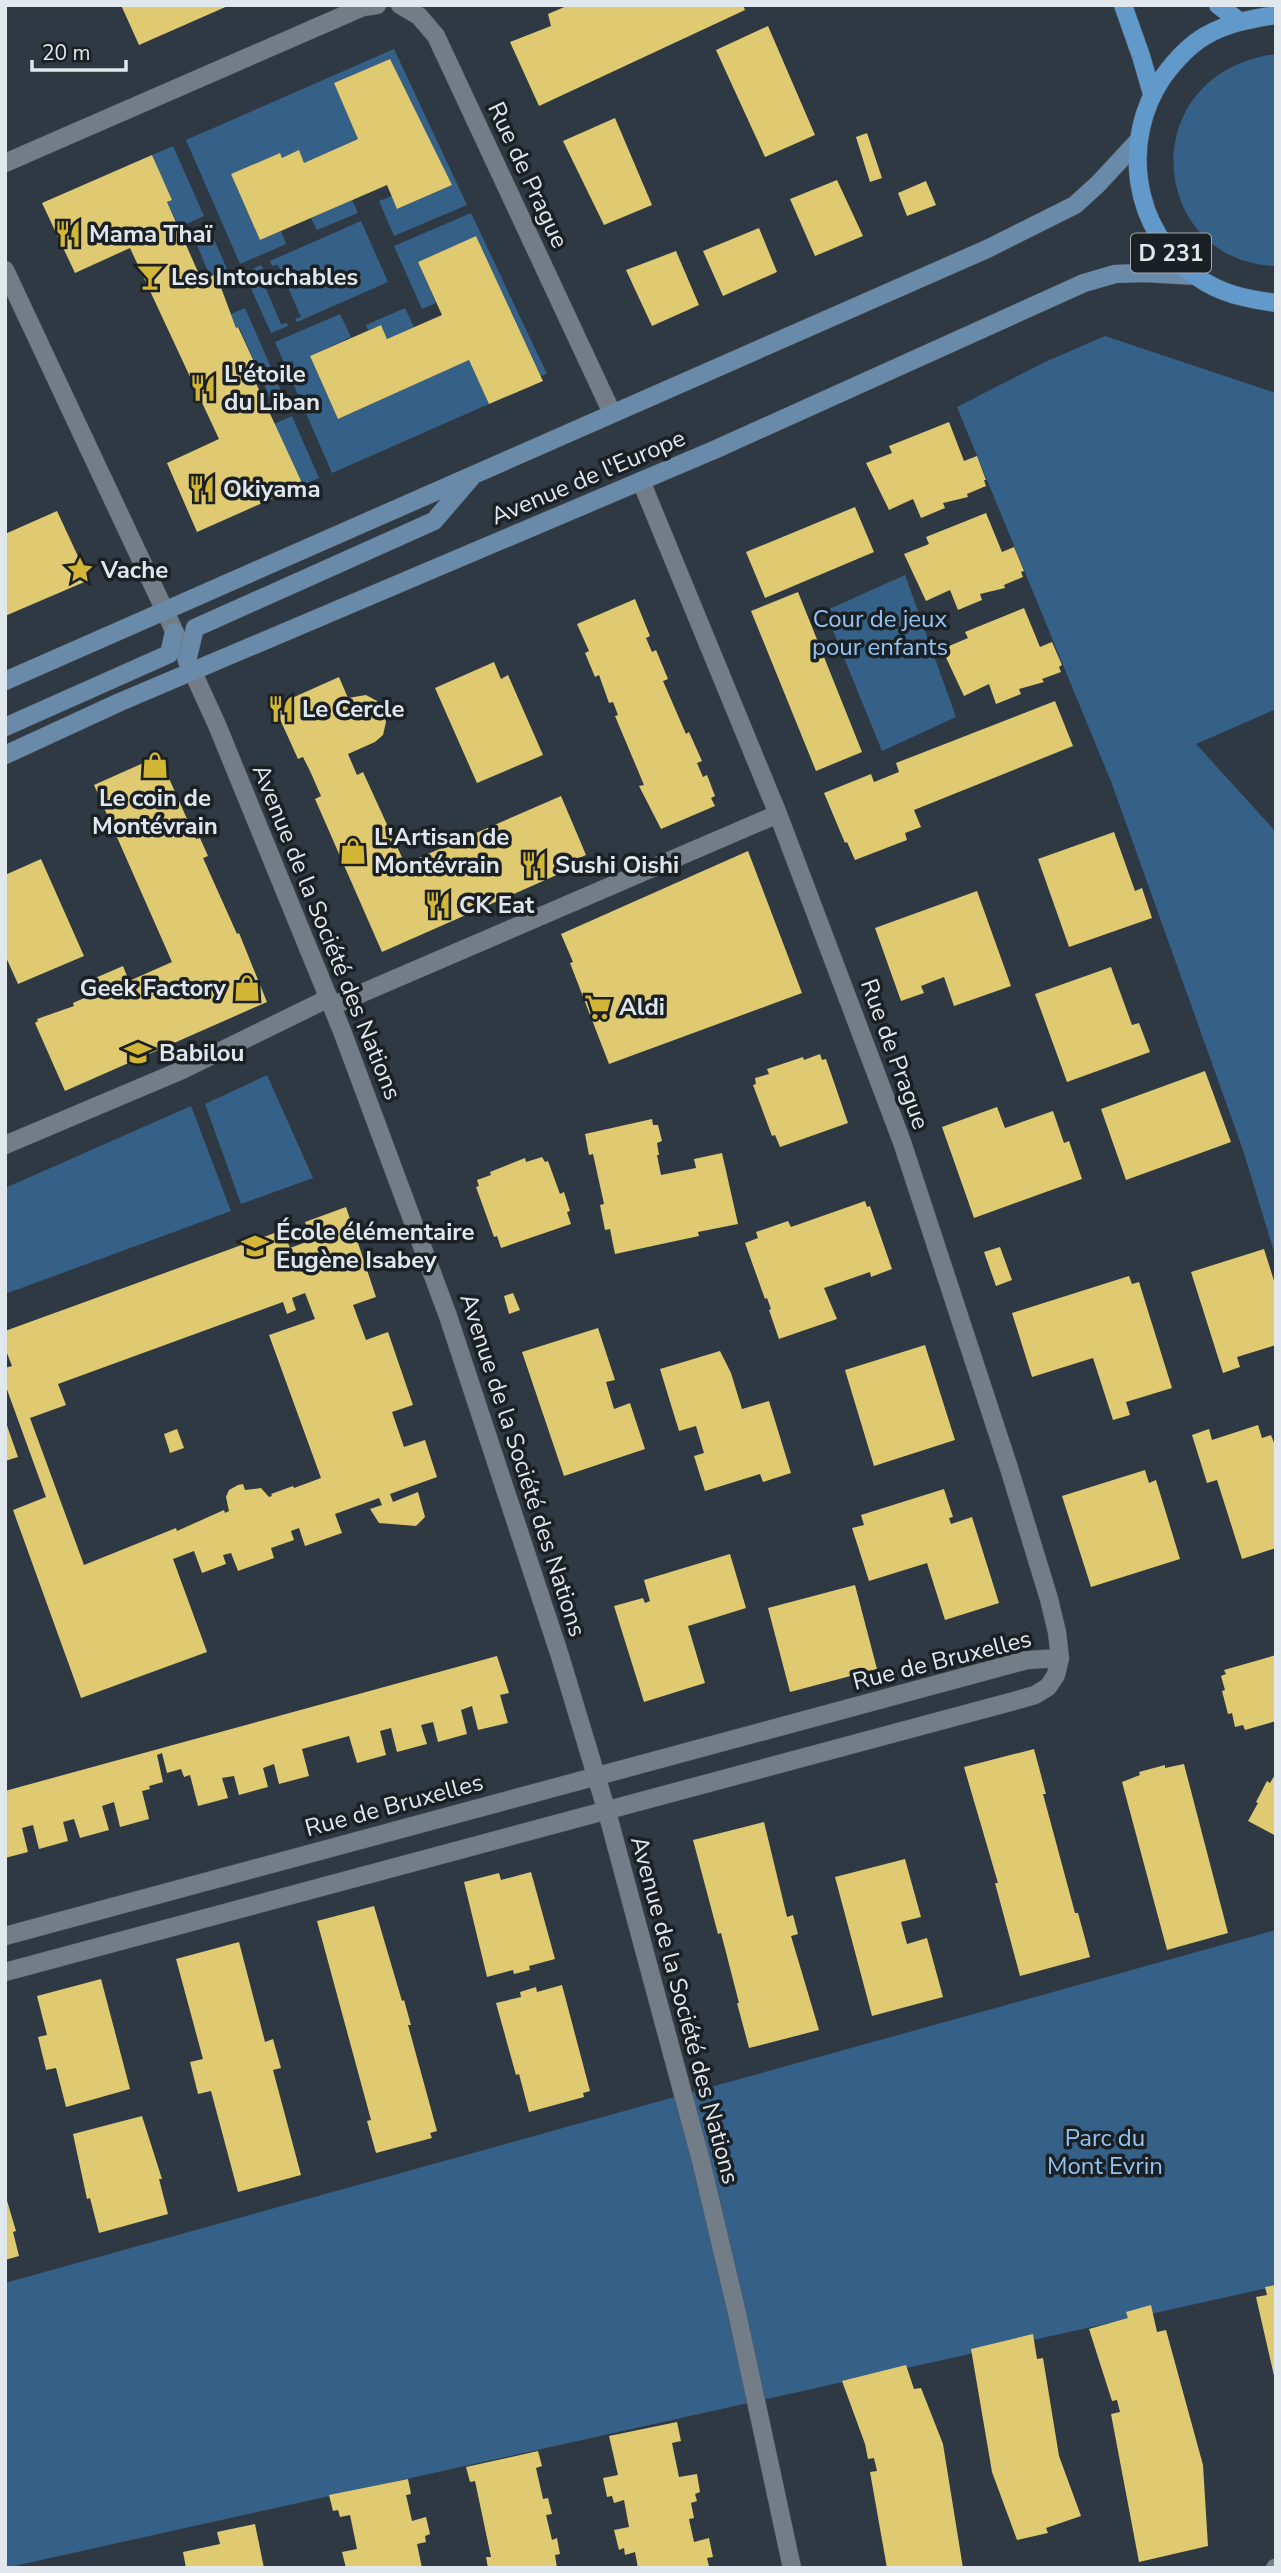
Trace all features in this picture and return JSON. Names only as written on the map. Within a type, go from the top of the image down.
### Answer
[{"type":"main road","points":[[1123,5],[1152,94]]},
{"type":"main road","points":[[1217,5],[1239,21]]},
{"type":"main road","name":"D 231","points":[[1276,15],[1239,21],[1203,37],[1174,62],[1152,94],[1142,117],[1137,142],[1138,180],[1148,217],[1168,250],[1196,276],[1236,297],[1276,303]]},
{"type":"main road","name":"Avenue de l'Europe","points":[[5,681],[987,249],[1075,205],[1137,142]]},
{"type":"main road","name":"Avenue de l'Europe","points":[[5,755],[121,702],[190,666],[642,481],[1084,284],[1115,274],[1196,276]]},
{"type":"main road","points":[[190,666],[195,628],[434,522],[476,473]]},
{"type":"main road","points":[[5,727],[169,654],[174,632]]},
{"type":"street","points":[[5,163],[363,7],[377,5]]},
{"type":"street","name":"Rue de Prague","points":[[400,5],[419,16],[436,36],[612,413]]},
{"type":"street","name":"Avenue de la Société des Nations","points":[[5,270],[217,725],[330,1002],[448,1316],[556,1644],[607,1812],[703,2171],[737,2313],[792,2568]]},
{"type":"street","name":"Rue de Prague","points":[[642,481],[778,814],[902,1142],[1005,1455],[1049,1599],[1060,1658]]},
{"type":"street","points":[[5,1145],[182,1070],[330,1002],[778,814]]},
{"type":"street","name":"Rue de Bruxelles","points":[[5,1936],[1027,1660],[1060,1658],[1056,1675],[1048,1687],[1035,1695],[5,1972]]},
{"type":"green space","points":[[394,49],[467,205],[394,236],[379,201],[392,196],[398,209],[452,185],[390,59],[334,83],[358,139],[304,163],[299,151],[282,158],[280,153],[231,174],[260,240],[281,231],[286,244],[240,264],[186,140]]},
{"type":"green space","points":[[1276,54],[1276,266],[1233,257],[1201,234],[1181,202],[1174,166],[1179,128],[1197,95],[1229,68]]},
{"type":"green space","points":[[173,146],[204,216],[179,227],[167,202],[172,200],[152,155]]},
{"type":"green space","points":[[352,200],[358,213],[317,230],[311,218]]},
{"type":"green space","points":[[471,213],[547,374],[541,376],[476,236],[418,262],[436,303],[422,309],[394,246]]},
{"type":"green space","points":[[361,221],[388,282],[297,322],[295,319],[301,317],[278,265],[272,266],[270,261]]},
{"type":"green space","points":[[209,228],[227,269],[210,277],[193,235]]},
{"type":"green space","points":[[261,265],[264,270],[259,272],[281,324],[287,323],[288,326],[271,333],[244,273]]},
{"type":"green space","points":[[245,308],[283,395],[271,400],[231,314]]},
{"type":"green space","points":[[405,308],[414,327],[387,339],[381,325],[368,330],[366,325]]},
{"type":"green space","points":[[340,314],[351,337],[310,356],[338,419],[469,360],[489,404],[332,473],[275,342]]},
{"type":"green space","points":[[1105,336],[1276,393],[1276,709],[1196,744],[1276,832],[1276,1258],[1243,1150],[1112,784],[957,407],[1045,362]]},
{"type":"green space","points":[[292,416],[319,478],[303,485],[274,424]]},
{"type":"green space","name":"Cour de jeux pour enfants","points":[[905,575],[956,717],[882,751],[825,611]]},
{"type":"green space","points":[[267,1075],[313,1178],[241,1204],[205,1104]]},
{"type":"green space","points":[[191,1106],[231,1211],[5,1294],[5,1188]]},
{"type":"green space","name":"Parc du Mont Evrin","points":[[1276,1930],[1276,2286],[5,2568],[5,2283]]},
{"type":"building","points":[[121,5],[230,5],[139,45]]},
{"type":"building","points":[[569,5],[743,5],[745,10],[539,106],[510,42],[551,26],[548,14]]},
{"type":"building","points":[[768,26],[815,135],[765,157],[716,50]]},
{"type":"building","points":[[390,59],[452,185],[397,209],[387,185],[260,240],[231,174],[280,153],[282,158],[299,150],[304,163],[358,139],[334,83]]},
{"type":"building","points":[[615,118],[652,205],[604,225],[563,141]]},
{"type":"building","points":[[867,133],[882,178],[870,182],[856,137]]},
{"type":"building","points":[[152,155],[172,200],[167,202],[202,281],[216,274],[236,328],[238,327],[255,364],[248,366],[303,485],[197,532],[167,463],[219,439],[130,248],[75,273],[42,203]]},
{"type":"building","points":[[837,180],[863,236],[815,256],[790,199]]},
{"type":"building","points":[[926,181],[936,205],[907,216],[898,193]]},
{"type":"building","points":[[759,228],[777,272],[723,296],[703,251]]},
{"type":"building","points":[[476,236],[543,381],[489,404],[469,360],[338,419],[310,356],[381,325],[387,339],[442,315],[418,262]]},
{"type":"building","points":[[676,251],[699,305],[652,326],[626,270]]},
{"type":"building","points":[[949,422],[964,461],[977,456],[986,486],[967,494],[968,497],[943,503],[945,508],[921,518],[913,499],[889,510],[866,463],[892,453],[889,446]]},
{"type":"building","points":[[855,507],[874,552],[765,598],[746,552]]},
{"type":"building","points":[[57,511],[89,580],[5,616],[5,534]]},
{"type":"building","points":[[986,513],[1002,552],[1014,547],[1024,571],[1021,572],[1023,577],[1004,585],[1005,588],[980,594],[982,600],[958,610],[950,590],[926,601],[904,554],[929,544],[926,537]]},
{"type":"building","points":[[798,592],[862,752],[816,771],[751,611]]},
{"type":"building","points":[[635,599],[650,636],[646,638],[652,652],[656,650],[668,679],[663,681],[686,734],[689,732],[702,761],[697,763],[703,777],[707,775],[715,796],[711,798],[715,806],[661,829],[639,786],[644,785],[615,716],[618,715],[613,702],[609,703],[599,675],[595,677],[585,653],[589,651],[577,624]]},
{"type":"building","points":[[1024,608],[1040,647],[1052,642],[1062,665],[1059,667],[1061,672],[1042,679],[1044,682],[1019,689],[1021,694],[996,704],[989,684],[964,696],[942,649],[968,638],[965,632]]},
{"type":"building","points":[[494,662],[501,679],[508,675],[543,755],[477,783],[435,688]]},
{"type":"building","points":[[339,677],[348,698],[366,695],[377,701],[383,711],[386,722],[383,735],[375,742],[348,754],[357,775],[363,772],[405,864],[561,796],[586,855],[575,860],[577,866],[382,952],[315,799],[321,796],[303,757],[298,759],[274,706]]},
{"type":"building","points":[[1055,701],[1073,746],[914,810],[921,827],[905,833],[907,840],[855,860],[824,793],[871,774],[874,782],[899,772],[896,763]]},
{"type":"building","points":[[159,756],[196,839],[200,838],[208,856],[203,858],[237,934],[239,933],[267,1002],[65,1091],[35,1023],[37,1019],[74,1006],[73,1003],[91,995],[86,982],[123,966],[129,981],[172,962],[94,785]]},
{"type":"building","points":[[1114,832],[1135,891],[1142,888],[1152,918],[1069,947],[1038,859]]},
{"type":"building","points":[[748,851],[802,993],[609,1064],[561,934]]},
{"type":"building","points":[[41,859],[84,956],[18,984],[5,955],[5,875]]},
{"type":"building","points":[[977,891],[1011,986],[954,1006],[944,977],[921,986],[924,993],[901,1001],[875,928]]},
{"type":"building","points":[[1111,967],[1132,1025],[1139,1023],[1150,1052],[1067,1082],[1035,994]]},
{"type":"building","points":[[820,1054],[822,1060],[826,1059],[848,1123],[780,1147],[775,1135],[772,1136],[753,1085],[756,1084],[755,1078],[769,1074],[767,1069]]},
{"type":"building","points":[[1205,1071],[1231,1142],[1126,1180],[1101,1109]]},
{"type":"building","points":[[997,1107],[1005,1128],[1053,1111],[1064,1143],[1069,1141],[1082,1179],[974,1218],[942,1127]]},
{"type":"building","points":[[652,1119],[653,1125],[658,1125],[662,1141],[657,1143],[661,1175],[696,1168],[694,1159],[722,1153],[738,1224],[698,1232],[699,1236],[615,1254],[610,1229],[605,1230],[600,1205],[604,1204],[593,1154],[589,1155],[585,1134]]},
{"type":"building","points":[[542,1157],[545,1162],[548,1161],[560,1194],[564,1192],[571,1224],[501,1248],[497,1236],[494,1237],[476,1187],[479,1186],[477,1180],[525,1158],[526,1162]]},
{"type":"building","points":[[865,1201],[867,1207],[870,1206],[892,1269],[871,1277],[870,1272],[824,1288],[837,1319],[779,1339],[769,1310],[771,1309],[745,1243],[758,1238],[756,1232],[788,1221],[791,1227]]},
{"type":"building","points":[[346,1207],[376,1297],[353,1305],[366,1340],[388,1332],[413,1405],[392,1412],[404,1447],[425,1440],[437,1477],[390,1494],[393,1502],[418,1492],[425,1517],[416,1526],[379,1523],[370,1509],[382,1505],[379,1498],[335,1514],[342,1533],[305,1546],[299,1528],[291,1531],[294,1540],[271,1548],[274,1558],[238,1571],[231,1553],[223,1555],[226,1564],[202,1573],[194,1551],[173,1559],[207,1652],[81,1698],[13,1510],[46,1497],[5,1384],[5,1368],[12,1366],[5,1348],[5,1331],[283,1230],[290,1248],[312,1240],[305,1222]],"holes":[[[305,1293],[315,1319],[269,1335],[321,1478],[271,1494],[269,1497],[261,1488],[245,1490],[243,1484],[238,1485],[229,1490],[226,1497],[229,1511],[225,1513],[224,1510],[177,1531],[176,1528],[84,1565],[30,1418],[66,1405],[58,1384],[283,1302],[287,1314],[296,1310],[292,1298]]]},
{"type":"building","points":[[1000,1247],[1012,1280],[996,1286],[984,1252]]},
{"type":"building","points":[[1264,1249],[1276,1287],[1276,1345],[1237,1357],[1240,1367],[1223,1373],[1191,1272]]},
{"type":"building","points":[[1129,1276],[1132,1284],[1139,1282],[1172,1388],[1126,1402],[1130,1415],[1113,1420],[1093,1358],[1032,1377],[1012,1313]]},
{"type":"building","points":[[513,1293],[520,1310],[509,1314],[504,1296]]},
{"type":"building","points":[[598,1328],[615,1380],[606,1382],[614,1409],[630,1403],[645,1449],[564,1476],[522,1352]]},
{"type":"building","points":[[925,1345],[955,1440],[874,1466],[845,1370]]},
{"type":"building","points":[[720,1351],[731,1373],[742,1409],[769,1401],[791,1473],[763,1482],[760,1474],[705,1491],[694,1456],[704,1453],[696,1426],[679,1431],[660,1369]]},
{"type":"building","points":[[5,1420],[18,1457],[5,1461]]},
{"type":"building","points":[[1258,1425],[1262,1438],[1271,1435],[1276,1448],[1276,1548],[1242,1559],[1217,1480],[1207,1483],[1192,1435],[1209,1429],[1212,1440]]},
{"type":"building","points":[[177,1429],[184,1448],[170,1453],[164,1434]]},
{"type":"building","points":[[1145,1470],[1149,1483],[1156,1480],[1180,1559],[1091,1587],[1062,1496]]},
{"type":"building","points":[[944,1489],[953,1517],[949,1518],[951,1524],[972,1517],[999,1603],[945,1620],[927,1563],[869,1581],[852,1528],[864,1525],[861,1515]]},
{"type":"building","points":[[730,1554],[746,1608],[688,1626],[705,1683],[644,1702],[614,1606],[643,1598],[645,1603],[650,1601],[644,1580]]},
{"type":"building","points":[[855,1585],[877,1669],[790,1692],[768,1608]]},
{"type":"building","points":[[1276,1655],[1276,1721],[1245,1730],[1243,1725],[1235,1727],[1232,1713],[1228,1714],[1222,1691],[1225,1690],[1221,1676],[1226,1674],[1224,1670]]},
{"type":"building","points":[[497,1656],[509,1693],[500,1695],[508,1723],[478,1730],[472,1706],[461,1710],[467,1734],[438,1742],[433,1722],[421,1725],[427,1744],[397,1752],[391,1728],[380,1731],[386,1755],[357,1763],[349,1736],[302,1749],[309,1776],[279,1784],[274,1764],[263,1768],[268,1787],[239,1795],[234,1776],[222,1778],[228,1798],[198,1806],[190,1775],[184,1777],[181,1769],[167,1773],[162,1753],[157,1755],[163,1782],[142,1791],[149,1819],[120,1827],[114,1802],[102,1806],[109,1830],[80,1838],[74,1819],[63,1822],[68,1841],[39,1849],[33,1825],[22,1828],[28,1852],[5,1858],[5,1791]]},
{"type":"building","points":[[1034,1749],[1046,1794],[1043,1794],[1075,1913],[1078,1913],[1090,1957],[1020,1976],[995,1883],[998,1883],[964,1767]]},
{"type":"building","points":[[1184,1764],[1228,1933],[1167,1950],[1122,1782],[1140,1775],[1139,1772],[1165,1765],[1165,1768]]},
{"type":"building","points":[[1276,1773],[1276,1836],[1248,1821],[1267,1781],[1270,1783]]},
{"type":"building","points":[[764,1822],[787,1917],[793,1915],[798,1934],[791,1936],[819,2030],[749,2048],[721,1933],[718,1934],[693,1840]]},
{"type":"building","points":[[905,1859],[921,1917],[901,1922],[907,1944],[927,1938],[943,1997],[872,2016],[835,1877]]},
{"type":"building","points":[[531,1872],[555,1959],[529,1966],[530,1970],[514,1974],[513,1970],[487,1977],[464,1882],[499,1873],[501,1880]]},
{"type":"building","points":[[374,1906],[411,2025],[408,2025],[437,2131],[430,2133],[432,2138],[376,2153],[367,2121],[371,2120],[317,1921]]},
{"type":"building","points":[[239,1942],[265,2042],[273,2039],[281,2068],[273,2070],[301,2175],[238,2192],[211,2091],[198,2094],[190,2062],[203,2059],[176,1959]]},
{"type":"building","points":[[101,1979],[130,2089],[66,2107],[56,2068],[46,2070],[38,2037],[47,2035],[37,1996]]},
{"type":"building","points":[[562,1985],[590,2091],[583,2093],[584,2097],[529,2112],[496,2003],[521,1997],[520,1992],[536,1987],[537,1992]]},
{"type":"building","points":[[142,2116],[162,2179],[159,2179],[168,2214],[99,2233],[90,2198],[87,2199],[73,2134]]},
{"type":"building","points":[[5,2194],[16,2231],[13,2232],[19,2256],[5,2260]]},
{"type":"building","points":[[1276,2285],[1275,2380],[1256,2297],[1267,2295],[1265,2287]]},
{"type":"building","points":[[1151,2305],[1157,2332],[1166,2330],[1203,2465],[1208,2546],[1139,2562],[1111,2414],[1120,2412],[1117,2400],[1112,2401],[1089,2329],[1128,2318],[1126,2312]]},
{"type":"building","points":[[1033,2334],[1037,2359],[1043,2358],[1059,2456],[1081,2516],[1046,2528],[1048,2533],[1017,2540],[992,2472],[971,2349]]},
{"type":"building","points":[[906,2365],[914,2389],[921,2388],[943,2444],[963,2568],[887,2568],[870,2472],[877,2471],[874,2458],[868,2459],[842,2381]]},
{"type":"building","points":[[677,2422],[681,2441],[672,2443],[679,2477],[697,2474],[700,2492],[695,2494],[697,2501],[691,2503],[694,2518],[689,2519],[694,2542],[709,2538],[713,2557],[707,2558],[709,2566],[700,2568],[638,2568],[635,2552],[625,2555],[624,2548],[619,2550],[614,2530],[629,2527],[624,2500],[614,2503],[612,2496],[607,2497],[603,2478],[618,2475],[609,2436]]},
{"type":"building","points":[[538,2451],[542,2466],[536,2468],[543,2499],[548,2498],[552,2514],[546,2515],[552,2540],[557,2538],[560,2554],[555,2555],[557,2568],[488,2568],[486,2557],[491,2557],[475,2481],[470,2482],[466,2467]]},
{"type":"building","points":[[408,2479],[411,2494],[406,2495],[412,2521],[426,2517],[430,2534],[425,2536],[426,2542],[417,2544],[422,2568],[346,2568],[342,2552],[357,2549],[350,2515],[340,2517],[338,2510],[333,2511],[329,2495]]},
{"type":"building","points":[[255,2524],[264,2568],[186,2568],[183,2552],[220,2544],[217,2532]]},
{"type":"place","name":"Mama Thaï","points":[[68,234]]},
{"type":"place","name":"Les Intouchables","points":[[150,277]]},
{"type":"place","name":"L'étoile du Liban","points":[[203,388]]},
{"type":"place","name":"Okiyama","points":[[202,489]]},
{"type":"place","name":"Vache","points":[[80,570]]},
{"type":"place","name":"Le Cercle","points":[[281,709]]},
{"type":"place","name":"Le coin de Montévrain","points":[[155,765]]},
{"type":"place","name":"L'Artisan de Montévrain","points":[[353,851]]},
{"type":"place","name":"Sushi Oishi","points":[[534,865]]},
{"type":"place","name":"CK Eat","points":[[438,905]]},
{"type":"place","name":"Geek Factory","points":[[247,988]]},
{"type":"place","name":"Aldi","points":[[598,1007]]},
{"type":"place","name":"Babilou","points":[[138,1053]]},
{"type":"place","name":"École élémentaire Eugène Isabey","points":[[255,1246]]}]
